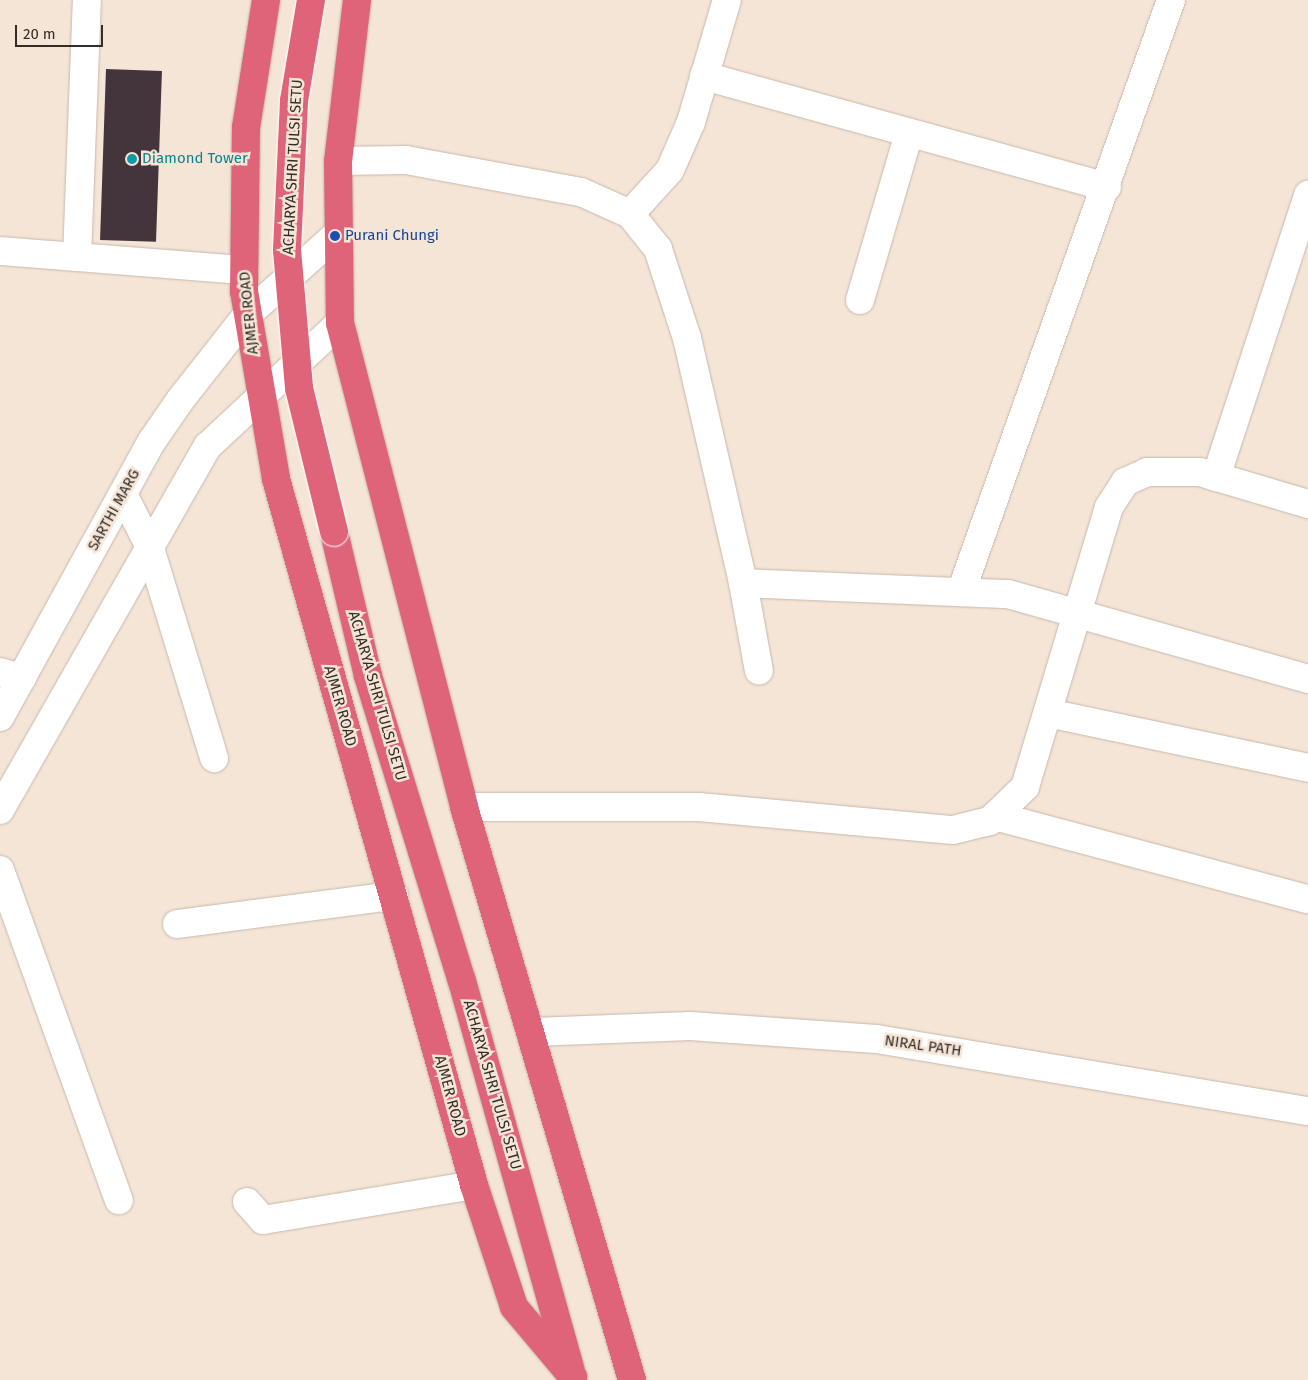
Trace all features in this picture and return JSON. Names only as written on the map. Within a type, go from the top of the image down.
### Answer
[{"type":"highway","name":"AJMER ROAD","points":[[266,0],[246,126],[244,270],[247,315],[260,400],[276,480],[474,1185],[514,1307],[573,1379]]},
{"type":"highway","name":"ACHARYA SHRI TULSI SETU","points":[[310,0],[294,101],[287,250],[299,388],[368,676],[462,980],[573,1379]]},
{"type":"highway","points":[[357,0],[338,161],[335,236],[340,324],[464,807],[533,1032],[632,1380]]},
{"type":"street","points":[[78,257],[87,0]]},
{"type":"street","points":[[630,214],[670,170],[691,122],[727,0]]},
{"type":"street","points":[[961,592],[1107,187],[1171,0]]},
{"type":"street","points":[[704,76],[1107,187]]},
{"type":"street","points":[[860,300],[909,134]]},
{"type":"street","points":[[338,161],[425,163],[581,192],[630,214],[658,249],[687,338],[743,583],[759,671]]},
{"type":"street","points":[[1216,477],[1308,195]]},
{"type":"street","name":"SARTHI MARG","points":[[0,717],[11,675],[181,399],[247,315],[335,236]]},
{"type":"street","points":[[0,251],[244,270]]},
{"type":"street","points":[[0,810],[149,545],[208,446],[260,400],[340,324]]},
{"type":"street","points":[[464,807],[699,807],[953,830],[995,816],[1025,787],[1109,507],[1125,482],[1147,472],[1200,472],[1308,504]]},
{"type":"street","points":[[122,494],[149,545],[214,758]]},
{"type":"street","points":[[743,583],[1008,594],[1076,616],[1308,679]]},
{"type":"street","points":[[1048,713],[1308,768]]},
{"type":"street","points":[[995,816],[1308,899]]},
{"type":"street","points":[[0,870],[119,1200]]},
{"type":"street","points":[[177,924],[394,896]]},
{"type":"street","name":"NIRAL PATH","points":[[533,1032],[690,1026],[877,1040],[1308,1111]]},
{"type":"street","points":[[247,1202],[263,1220],[474,1185]]},
{"type":"building","name":"Diamond Tower","points":[[106,69],[162,71],[156,242],[100,240]]},
{"type":"place","name":"Diamond Tower","points":[[132,159]]},
{"type":"place","name":"Purani Chungi","points":[[335,236]]}]
